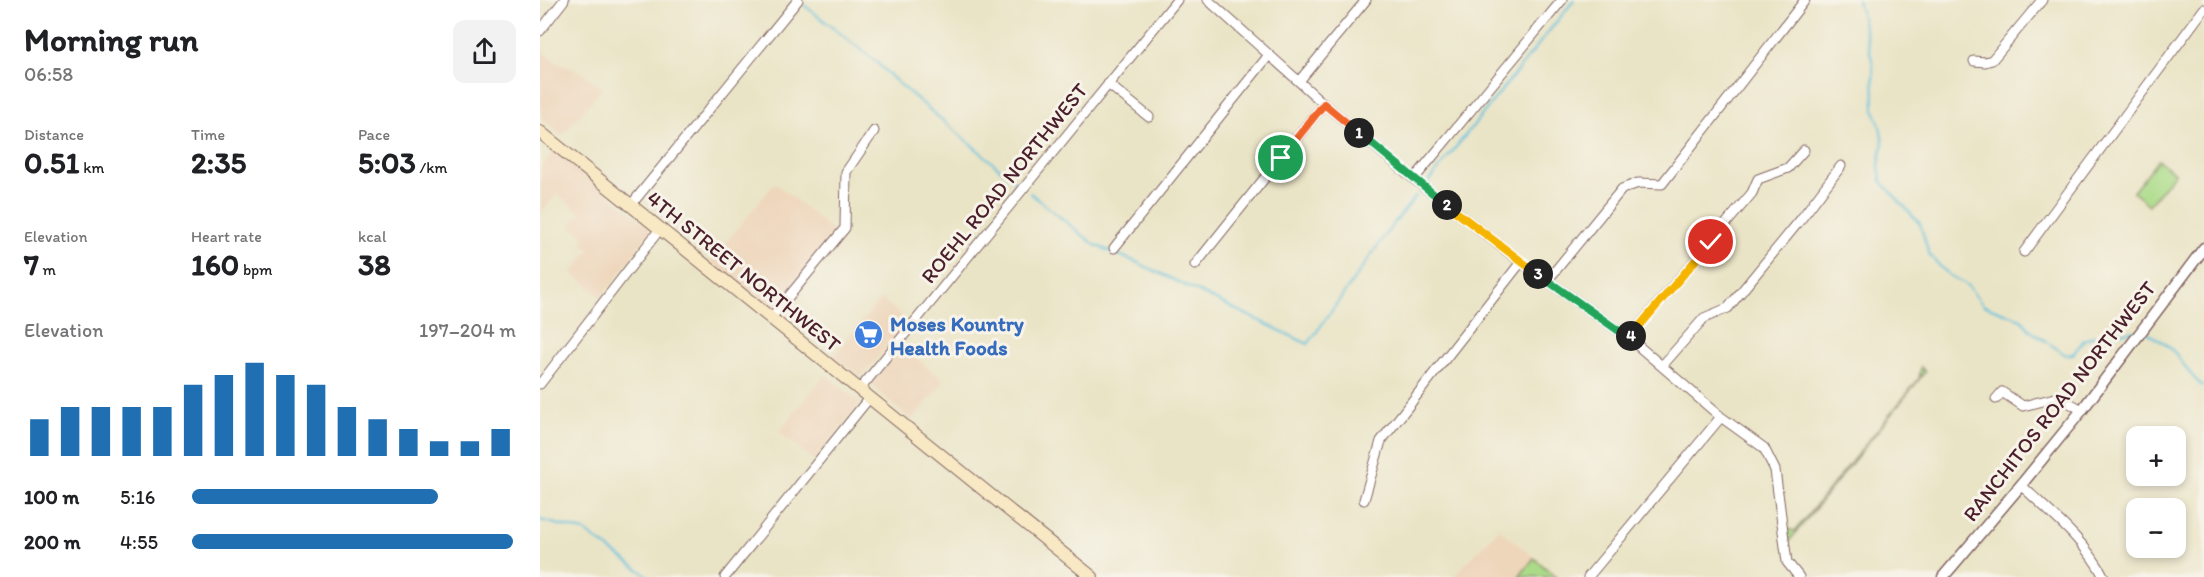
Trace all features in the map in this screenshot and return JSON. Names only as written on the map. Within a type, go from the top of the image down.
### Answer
[{"type":"main road","name":"4TH STREET NORTHWEST","points":[[540,132],[1092,577]]},
{"type":"street","points":[[540,31],[564,0]]},
{"type":"street","points":[[631,205],[798,0]]},
{"type":"street","name":"ROEHL ROAD NORTHWEST","points":[[725,577],[865,393],[1108,84],[1177,0]]},
{"type":"street","points":[[1208,0],[1324,104],[1414,179],[1521,262],[1629,338],[1721,417],[1764,448],[1775,470],[1787,562],[1799,577]]},
{"type":"street","points":[[1300,81],[1366,0]]},
{"type":"street","points":[[1414,179],[1562,0]]},
{"type":"street","points":[[1548,281],[1622,189],[1638,183],[1662,184],[1805,0]]},
{"type":"street","points":[[1974,61],[1992,60],[2042,0]]},
{"type":"street","points":[[2024,252],[2204,9]]},
{"type":"street","points":[[1114,248],[1269,55]]},
{"type":"street","points":[[1108,84],[1149,117]]},
{"type":"street","points":[[1195,265],[1324,104]]},
{"type":"street","points":[[771,318],[845,228],[846,172],[874,131]]},
{"type":"street","points":[[1629,338],[1752,193],[1758,179],[1788,168],[1804,150]]},
{"type":"street","points":[[1662,366],[1704,318],[1728,308],[1841,166]]},
{"type":"street","points":[[540,384],[660,229]]},
{"type":"street","name":"RANCHITOS ROAD NORTHWEST","points":[[1943,577],[2022,485],[2082,410],[2204,248]]},
{"type":"street","points":[[1364,500],[1381,441],[1521,262]]},
{"type":"street","points":[[1996,399],[2002,392],[2024,406],[2059,397],[2082,410]]},
{"type":"street","points":[[1588,577],[1721,417]]},
{"type":"street","points":[[2022,485],[2059,520],[2098,565],[2104,577]]},
{"type":"shaded area","points":[[540,50],[559,64],[580,71],[602,88],[562,136],[540,117]]},
{"type":"shaded area","points":[[555,150],[650,228],[651,232],[601,297],[572,273],[590,249],[582,243],[585,236],[571,226],[581,213],[557,194],[540,214],[540,168]]},
{"type":"shaded area","points":[[775,183],[842,238],[780,314],[710,261]]},
{"type":"shaded area","points":[[881,298],[909,323],[861,377],[833,356]]},
{"type":"shaded area","points":[[902,347],[944,381],[911,421],[871,384]]},
{"type":"shaded area","points":[[825,375],[860,403],[814,460],[779,432]]},
{"type":"shaded area","points":[[1499,529],[1558,577],[1453,577]]},
{"type":"green space","points":[[2158,160],[2175,173],[2149,205],[2133,192]]},
{"type":"green space","points":[[1921,367],[1925,372],[1786,545],[1787,529],[1795,531],[1919,379]]},
{"type":"green space","points":[[1534,558],[1556,577],[1519,577]]},
{"type":"waterway","points":[[1428,182],[1574,0]]},
{"type":"waterway","points":[[1858,0],[1873,65],[1874,110],[1883,143],[1879,165],[1881,181],[1920,224],[1929,254],[1949,275],[1967,285],[1983,305],[2021,319],[2031,331],[2066,355],[2073,354],[2084,340],[2091,337],[2135,331]]},
{"type":"waterway","points":[[804,5],[874,60],[1018,184]]},
{"type":"waterway","points":[[1030,193],[1095,245],[1136,262],[1308,344],[1394,223],[1417,195]]},
{"type":"waterway","points":[[2147,333],[2172,350],[2204,387]]},
{"type":"waterway","points":[[540,520],[584,531],[649,577]]},
{"type":"place","name":"Moses Kountry Health Foods","points":[[869,335]]},
{"type":"route","points":[[1281,158],[1324,104],[1414,179],[1521,262],[1629,338],[1711,242]]}]
